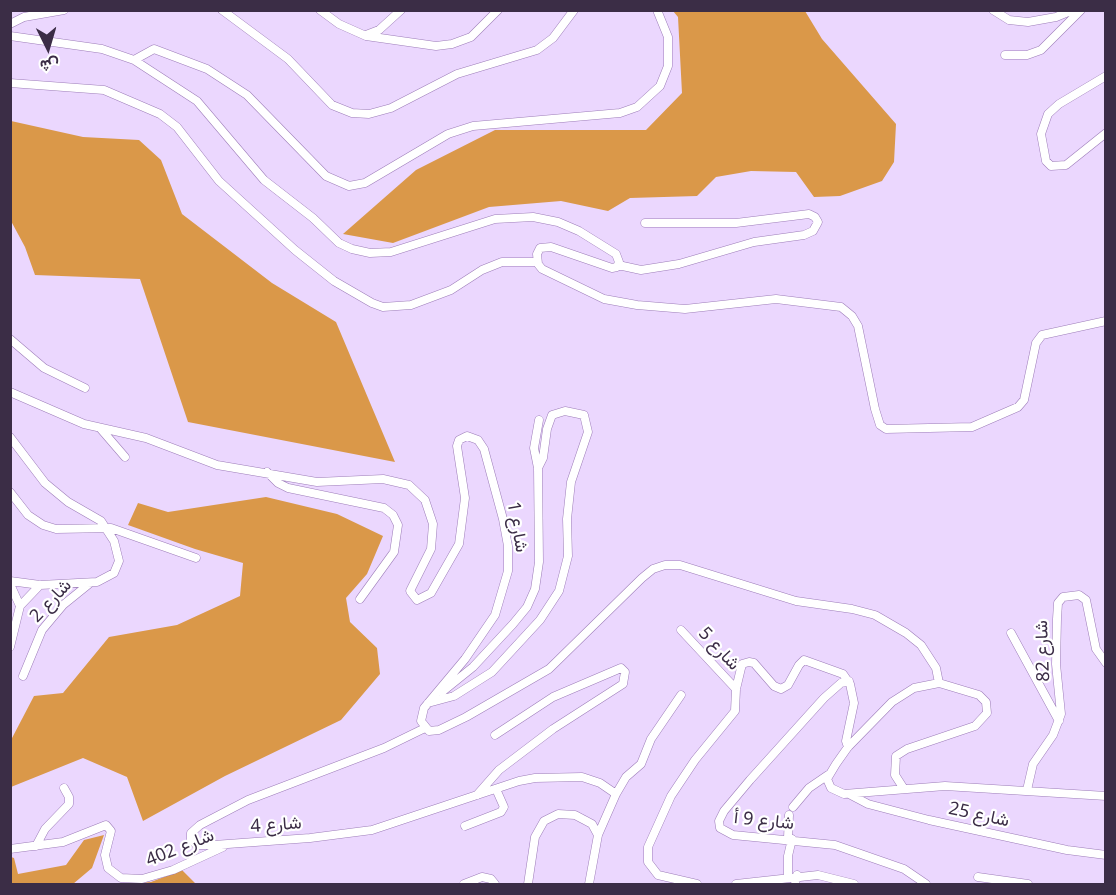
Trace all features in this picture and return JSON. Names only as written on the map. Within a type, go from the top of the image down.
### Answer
[{"type":"street","points":[[10,24],[24,17],[64,10]]},
{"type":"street","points":[[222,10],[288,58],[332,105],[344,111],[369,114],[391,108],[457,74],[537,50],[553,38],[574,10]]},
{"type":"street","points":[[320,10],[346,27],[366,36],[445,45],[479,32],[498,10]]},
{"type":"street","points":[[366,36],[379,30],[402,10]]},
{"type":"street","points":[[134,60],[154,49],[182,58],[223,78],[247,95],[326,176],[341,184],[357,186],[448,134],[473,126],[620,113],[637,107],[660,86],[668,66],[668,38],[657,10]]},
{"type":"street","points":[[993,10],[1009,20],[1028,22],[1046,20],[1073,10]]},
{"type":"street","points":[[1005,54],[1027,55],[1041,50],[1082,10]]},
{"type":"street","points":[[10,36],[102,49],[134,60],[197,101],[264,180],[344,246],[370,253],[391,252],[478,223],[523,216],[548,220],[579,231],[614,250],[619,258],[618,265]]},
{"type":"street","points":[[1106,76],[1059,104],[1048,114],[1041,134],[1046,161],[1059,167],[1066,165],[1106,133]]},
{"type":"street","points":[[10,83],[104,90],[160,114],[177,127],[219,181],[295,250],[334,280],[372,303],[383,307],[411,305],[451,290],[482,270],[502,262],[537,262]]},
{"type":"street","points":[[645,223],[736,223],[809,214],[815,217],[818,222],[813,231],[804,235],[754,242],[678,264],[641,270],[618,265],[612,268],[568,252],[545,247],[538,251],[537,262],[542,269],[582,290],[604,299],[637,306],[701,309],[776,298],[841,307],[848,310],[858,327],[880,425],[886,429],[972,427],[1018,407],[1024,400],[1036,343],[1042,336],[1106,321]]},
{"type":"street","points":[[10,339],[24,354],[44,368],[85,388]]},
{"type":"street","name":"شارع 1","points":[[10,392],[62,415],[100,428],[146,438],[217,465],[317,482],[393,480],[415,489],[425,500],[432,515],[434,532],[431,549],[410,591],[414,599],[421,600],[431,593],[456,551],[461,536],[465,498],[457,455],[459,440],[467,436],[481,444],[508,546],[506,584],[492,618],[465,659],[431,703]]},
{"type":"street","points":[[431,703],[466,690],[492,672],[540,620],[559,591],[568,556],[567,519],[571,482],[588,432],[584,415],[565,411],[552,415],[547,429],[543,458],[538,468]]},
{"type":"street","points":[[539,420],[534,448],[538,468],[539,562],[537,582],[521,615],[484,657],[431,703],[421,716],[425,729],[439,730],[549,669],[642,578],[653,569],[665,565],[680,565],[796,601],[852,609],[875,615],[906,633],[921,645],[936,668],[939,683]]},
{"type":"street","points":[[100,428],[125,457]]},
{"type":"street","points":[[10,437],[45,483],[68,502],[95,516],[106,528],[117,547],[117,568],[108,577],[90,583],[40,585],[10,583],[21,606]]},
{"type":"street","points":[[267,472],[278,483],[288,488],[384,508],[393,515],[398,525],[394,552],[360,599]]},
{"type":"street","points":[[10,492],[28,515],[43,525],[56,529],[106,528],[196,558]]},
{"type":"street","name":"شارع 2","points":[[22,676],[42,630],[63,605],[90,583]]},
{"type":"street","points":[[10,647],[21,606],[40,585]]},
{"type":"street","name":"شارع 82","points":[[1027,790],[1033,764],[1053,735],[1059,721],[1062,704],[1056,664],[1056,619],[1058,603],[1063,597],[1079,595],[1086,600],[1096,649],[1106,663]]},
{"type":"street","name":"شارع 5","points":[[681,630],[736,689]]},
{"type":"street","points":[[1011,633],[1059,721]]},
{"type":"street","points":[[697,885],[658,874],[648,862],[648,847],[671,796],[695,760],[735,711],[736,689],[741,666],[749,662],[757,665],[774,686],[781,689],[788,685],[799,664],[804,660],[837,671],[849,681],[854,710],[846,741],[848,747]]},
{"type":"street","points":[[476,796],[499,770],[553,729],[623,684],[625,672],[621,668],[554,697],[495,735]]},
{"type":"street","name":"شارع 9 أ","points":[[849,681],[841,683],[824,698],[720,818],[720,828],[726,834],[790,839],[845,847],[904,869],[926,885]]},
{"type":"street","points":[[795,885],[788,856],[791,811],[808,789],[828,775],[848,747],[899,696],[922,686],[939,683],[979,695],[986,702],[987,713],[975,726],[907,749],[896,756],[895,776],[904,789]]},
{"type":"street","points":[[589,885],[598,835],[616,794],[626,777],[641,764],[651,739],[681,695]]},
{"type":"street","name":"شارع 4","points":[[425,729],[344,764],[272,789],[216,816],[191,834],[191,840],[197,845],[372,830],[525,780],[575,776],[600,783],[616,794]]},
{"type":"street","name":"شارع 25","points":[[828,775],[828,785],[831,788],[868,804],[929,820],[1067,850],[1106,855]]},
{"type":"street","points":[[849,794],[945,786],[1106,795]]},
{"type":"street","points":[[36,846],[40,835],[69,804],[69,797],[64,788]]},
{"type":"street","points":[[465,826],[501,812],[504,807],[496,789]]},
{"type":"street","points":[[528,885],[535,837],[544,821],[558,814],[575,815],[592,824],[598,835]]},
{"type":"street","name":"شارع 402","points":[[10,849],[63,842],[106,825],[111,831],[105,855],[108,868],[121,878],[142,879],[166,873],[233,843]]},
{"type":"street","points":[[736,885],[792,876],[829,876],[854,885]]},
{"type":"street","points":[[464,885],[482,877],[491,879],[495,885]]},
{"type":"street","points":[[978,877],[1028,885]]},
{"type":"shaded area","points":[[673,11],[805,11],[822,39],[896,124],[894,162],[882,181],[840,196],[814,197],[796,172],[751,171],[716,177],[697,196],[630,198],[608,211],[561,201],[489,207],[393,243],[343,234],[416,170],[495,130],[646,130],[682,93],[678,17]]},
{"type":"shaded area","points":[[11,121],[83,137],[139,140],[161,160],[182,214],[272,283],[336,322],[395,462],[188,422],[140,279],[35,275],[25,247],[11,221]]},
{"type":"shaded area","points":[[266,497],[337,514],[383,536],[367,574],[346,598],[350,622],[377,648],[380,674],[341,720],[225,776],[143,821],[127,777],[83,758],[11,787],[11,740],[34,696],[63,693],[109,637],[177,625],[240,596],[243,563],[128,525],[138,503],[168,512]]},
{"type":"shaded area","points":[[104,835],[92,868],[73,884],[11,884],[11,857],[14,858],[18,874],[66,865],[84,840]]},
{"type":"shaded area","points":[[182,870],[196,884],[131,884],[151,882]]}]
